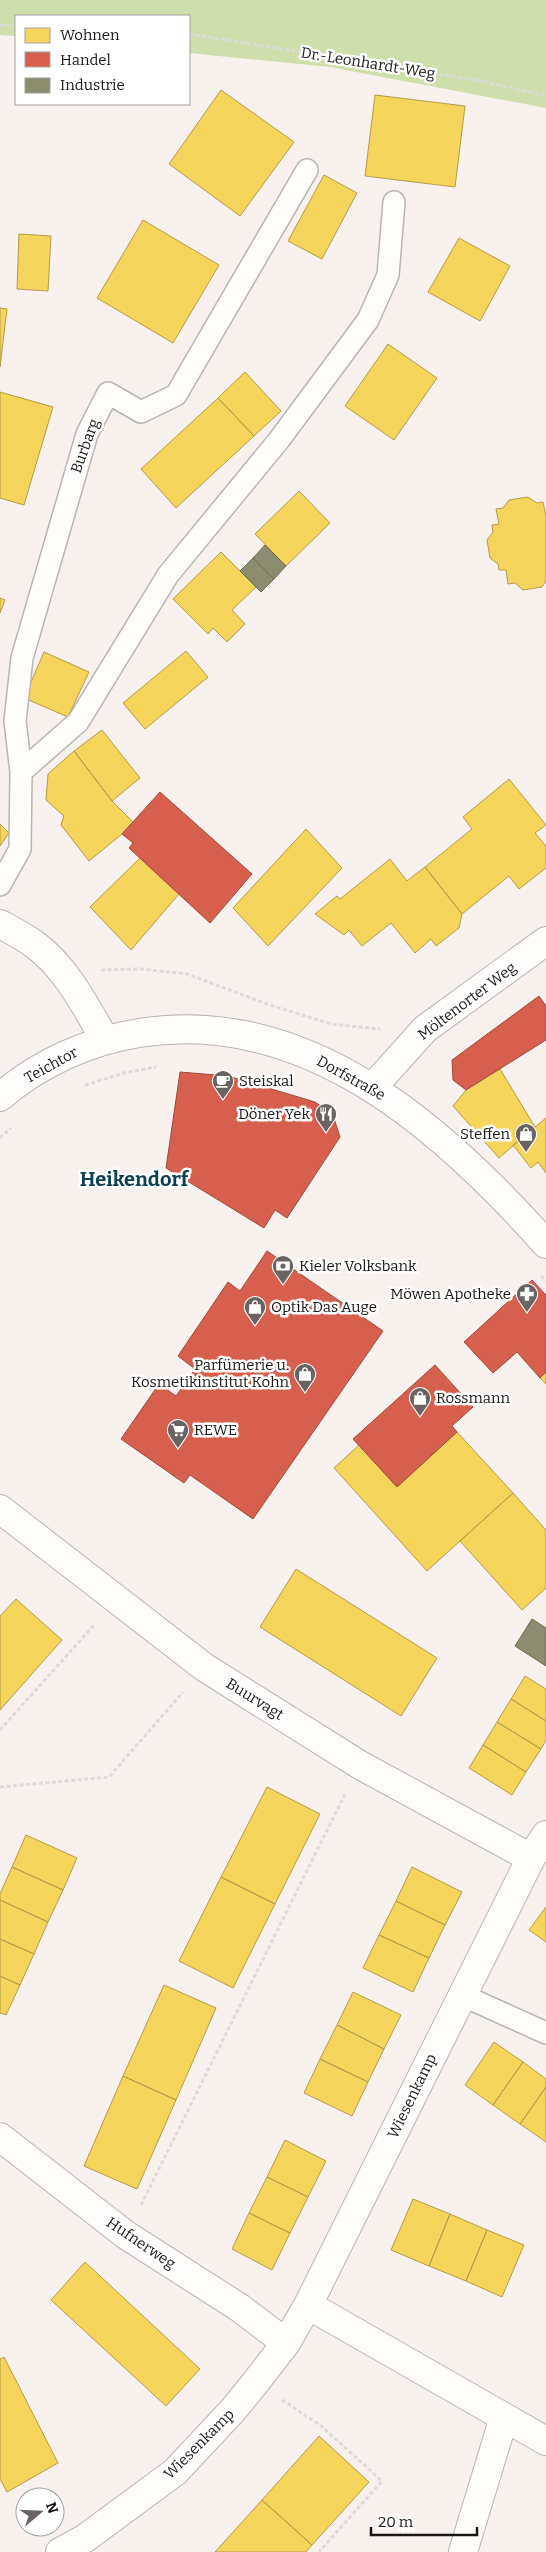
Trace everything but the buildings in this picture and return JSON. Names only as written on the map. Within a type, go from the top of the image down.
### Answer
[{"type":"street","points":[[0,924],[35,944],[60,970],[81,998],[105,1040]]},
{"type":"street","name":"Möltenorter Weg","points":[[372,1088],[425,1030],[546,941]]},
{"type":"street","name":"Dorfstraße","points":[[105,1040],[146,1032],[194,1028],[258,1037],[314,1057],[345,1071],[372,1088],[442,1139],[503,1195],[546,1244]]},
{"type":"street","name":"Teichtor","points":[[0,1097],[62,1057],[105,1040]]},
{"type":"street","name":"Buurvagt","points":[[0,1509],[204,1667],[360,1765],[531,1858]]},
{"type":"street","name":"Wiesenkamp","points":[[60,2552],[84,2538],[175,2472],[233,2410],[286,2343],[308,2305],[531,1858],[546,1835]]},
{"type":"street","name":"Hufnerweg","points":[[0,2137],[126,2234],[240,2308],[286,2343]]},
{"type":"street","points":[[308,2305],[546,2440]]},
{"type":"street","points":[[463,2552],[504,2416]]},
{"type":"lane","name":"Burbarg","points":[[0,885],[20,850],[20,772],[15,721],[22,658],[86,434],[108,393],[141,412],[176,394],[307,170]]},
{"type":"lane","points":[[20,772],[78,722],[168,575],[279,440],[368,320],[388,274],[394,202]]},
{"type":"lane","points":[[462,1995],[546,2033]]},
{"type":"path","points":[[0,25],[15,26]]},
{"type":"path","name":"Dr.-Leonhardt-Weg","points":[[190,34],[482,81],[546,96]]},
{"type":"path","points":[[60,970],[142,969],[187,974],[267,1004],[331,1024],[403,1032],[415,1041]]},
{"type":"path","points":[[90,1083],[124,1073],[165,1066]]},
{"type":"path","points":[[539,1274],[546,1281]]},
{"type":"path","points":[[0,1730],[118,1599]]},
{"type":"path","points":[[0,1787],[109,1777],[204,1667]]},
{"type":"path","points":[[126,2234],[360,1765]]},
{"type":"path","points":[[255,2383],[320,2425],[382,2481],[319,2552]]},
{"type":"green space","points":[[0,0],[546,0],[546,108],[330,67],[190,53],[190,15],[15,15],[15,36],[0,35]]},
{"type":"place","name":"Steiskal","points":[[223,1100]]},
{"type":"place","name":"Döner Yek","points":[[326,1133]]},
{"type":"place","name":"Steffen","points":[[526,1153]]},
{"type":"place","name":"Kieler Volksbank","points":[[283,1285]]},
{"type":"place","name":"Möwen Apotheke","points":[[527,1313]]},
{"type":"place","name":"Optik Das Auge","points":[[255,1326]]},
{"type":"place","name":"Parfümerie u. Kosmetikinstitut Kohn","points":[[305,1393]]},
{"type":"place","name":"Rossmann","points":[[420,1417]]},
{"type":"place","name":"REWE","points":[[178,1449]]},
{"type":"district","name":"Heikendorf","points":[[134,1179]]}]
